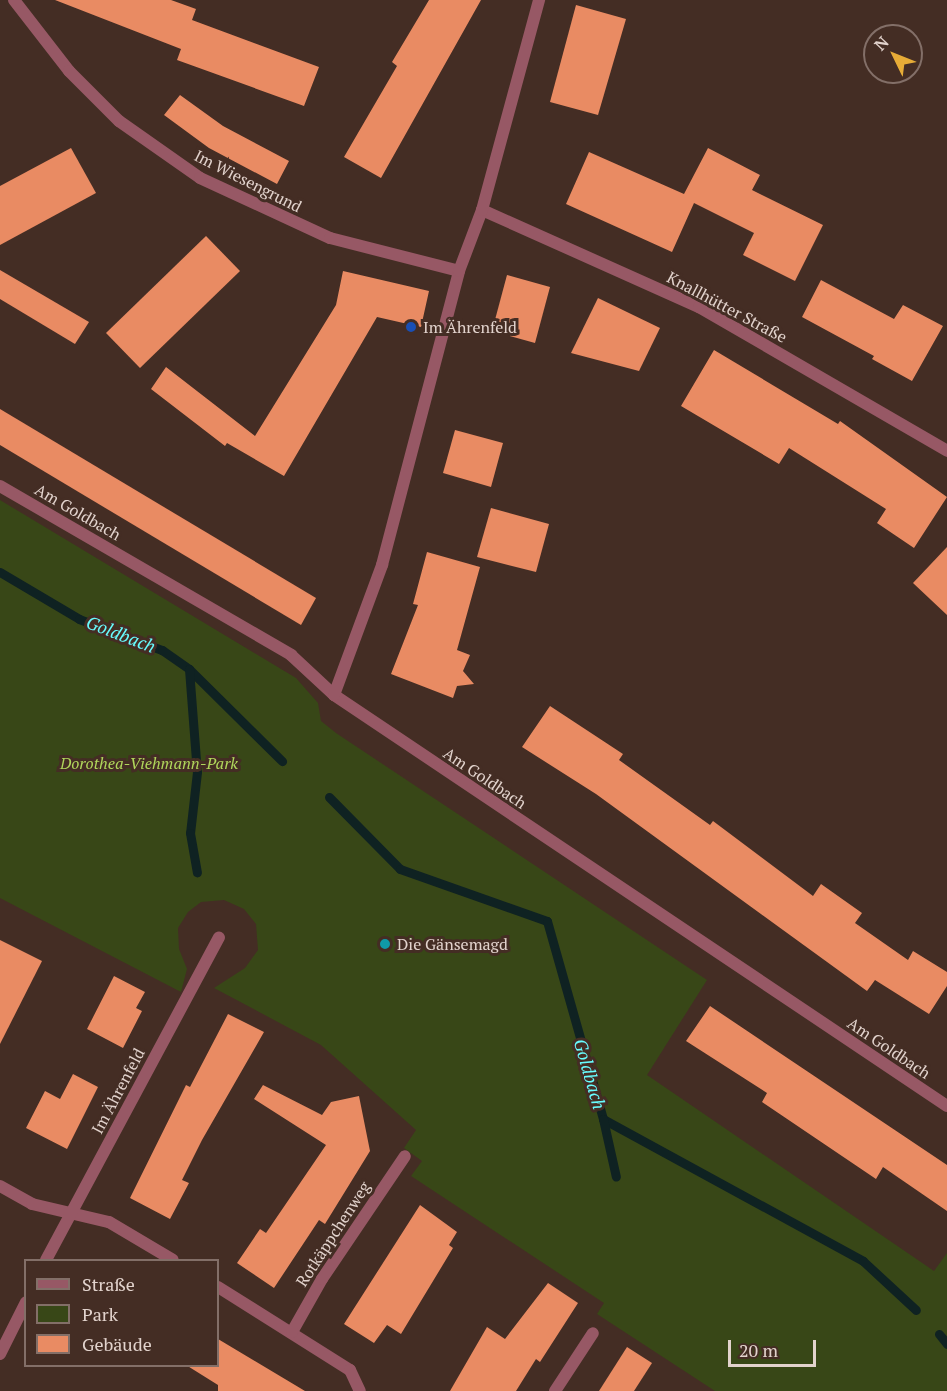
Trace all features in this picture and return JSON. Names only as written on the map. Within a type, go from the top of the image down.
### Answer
[{"type":"street","name":"Im Wiesengrund","points":[[14,0],[69,71],[119,121],[200,178],[330,237],[459,271]]},
{"type":"street","points":[[334,695],[382,565],[459,271],[482,210],[539,0]]},
{"type":"street","name":"Knallhütter Straße","points":[[482,210],[699,307],[947,451]]},
{"type":"street","name":"Am Goldbach","points":[[0,486],[291,656],[334,695],[947,1106]]},
{"type":"street","name":"Im Ährenfeld","points":[[47,1259],[219,937]]},
{"type":"street","name":"Rotkäppchenweg","points":[[292,1332],[322,1279],[405,1156]]},
{"type":"street","points":[[0,1186],[33,1204],[69,1215],[108,1221],[171,1259]]},
{"type":"street","points":[[219,1288],[350,1370],[360,1391]]},
{"type":"street","points":[[0,1354],[24,1306]]},
{"type":"street","points":[[555,1391],[593,1333]]},
{"type":"green space","name":"Dorothea-Viehmann-Park","points":[[0,500],[296,678],[318,703],[321,721],[336,733],[707,980],[647,1075],[934,1271],[947,1253],[947,1391],[715,1391],[597,1314],[604,1303],[411,1176],[422,1161],[404,1148],[416,1130],[321,1045],[214,988],[245,968],[258,950],[256,924],[244,909],[224,900],[201,902],[188,912],[178,928],[179,949],[187,969],[181,992],[0,898]]},
{"type":"building","points":[[55,0],[171,0],[196,9],[192,20],[319,67],[304,106],[177,60],[181,49]]},
{"type":"building","points":[[429,0],[481,0],[381,178],[344,157],[397,66],[392,62]]},
{"type":"building","points":[[576,5],[626,19],[598,115],[550,102]]},
{"type":"building","points":[[180,95],[223,126],[289,161],[277,184],[209,148],[164,115]]},
{"type":"building","points":[[71,148],[96,193],[0,245],[0,186]]},
{"type":"building","points":[[708,148],[760,175],[752,190],[823,225],[795,281],[743,255],[754,233],[694,203],[672,252],[566,204],[589,152],[684,194]]},
{"type":"building","points":[[206,236],[240,271],[140,368],[106,333]]},
{"type":"building","points":[[0,270],[89,322],[75,344],[0,299]]},
{"type":"building","points":[[343,271],[429,291],[421,327],[377,317],[284,476],[227,443],[225,446],[151,389],[166,367],[255,436],[336,305]]},
{"type":"building","points":[[507,275],[550,287],[535,343],[492,331]]},
{"type":"building","points":[[821,280],[894,319],[903,305],[943,326],[912,381],[872,359],[874,356],[802,317]]},
{"type":"building","points":[[598,298],[660,328],[639,371],[571,353]]},
{"type":"building","points":[[714,350],[838,424],[840,421],[947,497],[914,548],[877,523],[886,509],[789,448],[779,464],[681,406]]},
{"type":"building","points":[[0,409],[316,598],[301,625],[0,445]]},
{"type":"building","points":[[455,430],[503,443],[491,487],[443,473]]},
{"type":"building","points":[[491,508],[549,524],[536,572],[477,557]]},
{"type":"building","points":[[947,547],[947,615],[913,583]]},
{"type":"building","points":[[427,552],[480,567],[457,650],[470,655],[463,671],[474,684],[457,686],[453,698],[391,674],[418,605],[413,604]]},
{"type":"building","points":[[550,706],[623,754],[619,760],[710,825],[713,821],[813,896],[821,884],[862,913],[855,923],[908,960],[913,951],[947,972],[947,986],[929,1014],[875,980],[867,991],[596,794],[522,747]]},
{"type":"building","points":[[0,940],[42,961],[0,1044]]},
{"type":"building","points":[[114,976],[145,992],[136,1008],[142,1011],[123,1048],[87,1029]]},
{"type":"building","points":[[710,1006],[947,1165],[947,1211],[883,1167],[876,1179],[762,1102],[767,1093],[686,1041]]},
{"type":"building","points":[[228,1014],[264,1032],[202,1140],[182,1180],[189,1183],[170,1219],[130,1198],[186,1085],[190,1087]]},
{"type":"building","points":[[73,1074],[98,1087],[67,1149],[26,1128],[45,1091],[60,1099]]},
{"type":"building","points":[[263,1085],[322,1115],[331,1102],[359,1096],[370,1151],[325,1224],[319,1220],[274,1288],[237,1263],[260,1229],[266,1233],[326,1145],[254,1099]]},
{"type":"building","points":[[420,1205],[457,1232],[449,1245],[453,1248],[401,1334],[387,1325],[374,1343],[344,1324]]},
{"type":"building","points":[[548,1283],[578,1303],[540,1362],[536,1359],[516,1391],[450,1391],[487,1327],[505,1339]]},
{"type":"building","points":[[219,1340],[305,1391],[218,1391],[218,1385],[189,1367],[219,1367]]},
{"type":"building","points":[[627,1347],[652,1363],[634,1391],[599,1391]]},
{"type":"waterway","name":"Goldbach","points":[[0,572],[79,619],[162,650],[189,669],[282,761]]},
{"type":"waterway","points":[[189,669],[197,772],[190,833],[197,872]]},
{"type":"waterway","name":"Goldbach","points":[[329,797],[400,869],[547,921],[603,1119],[863,1261],[916,1310]]},
{"type":"waterway","points":[[603,1119],[616,1177]]},
{"type":"waterway","name":"Goldbach","points":[[939,1334],[947,1344]]},
{"type":"place","name":"Im Ährenfeld","points":[[411,327]]},
{"type":"place","name":"Die Gänsemagd","points":[[385,944]]}]
